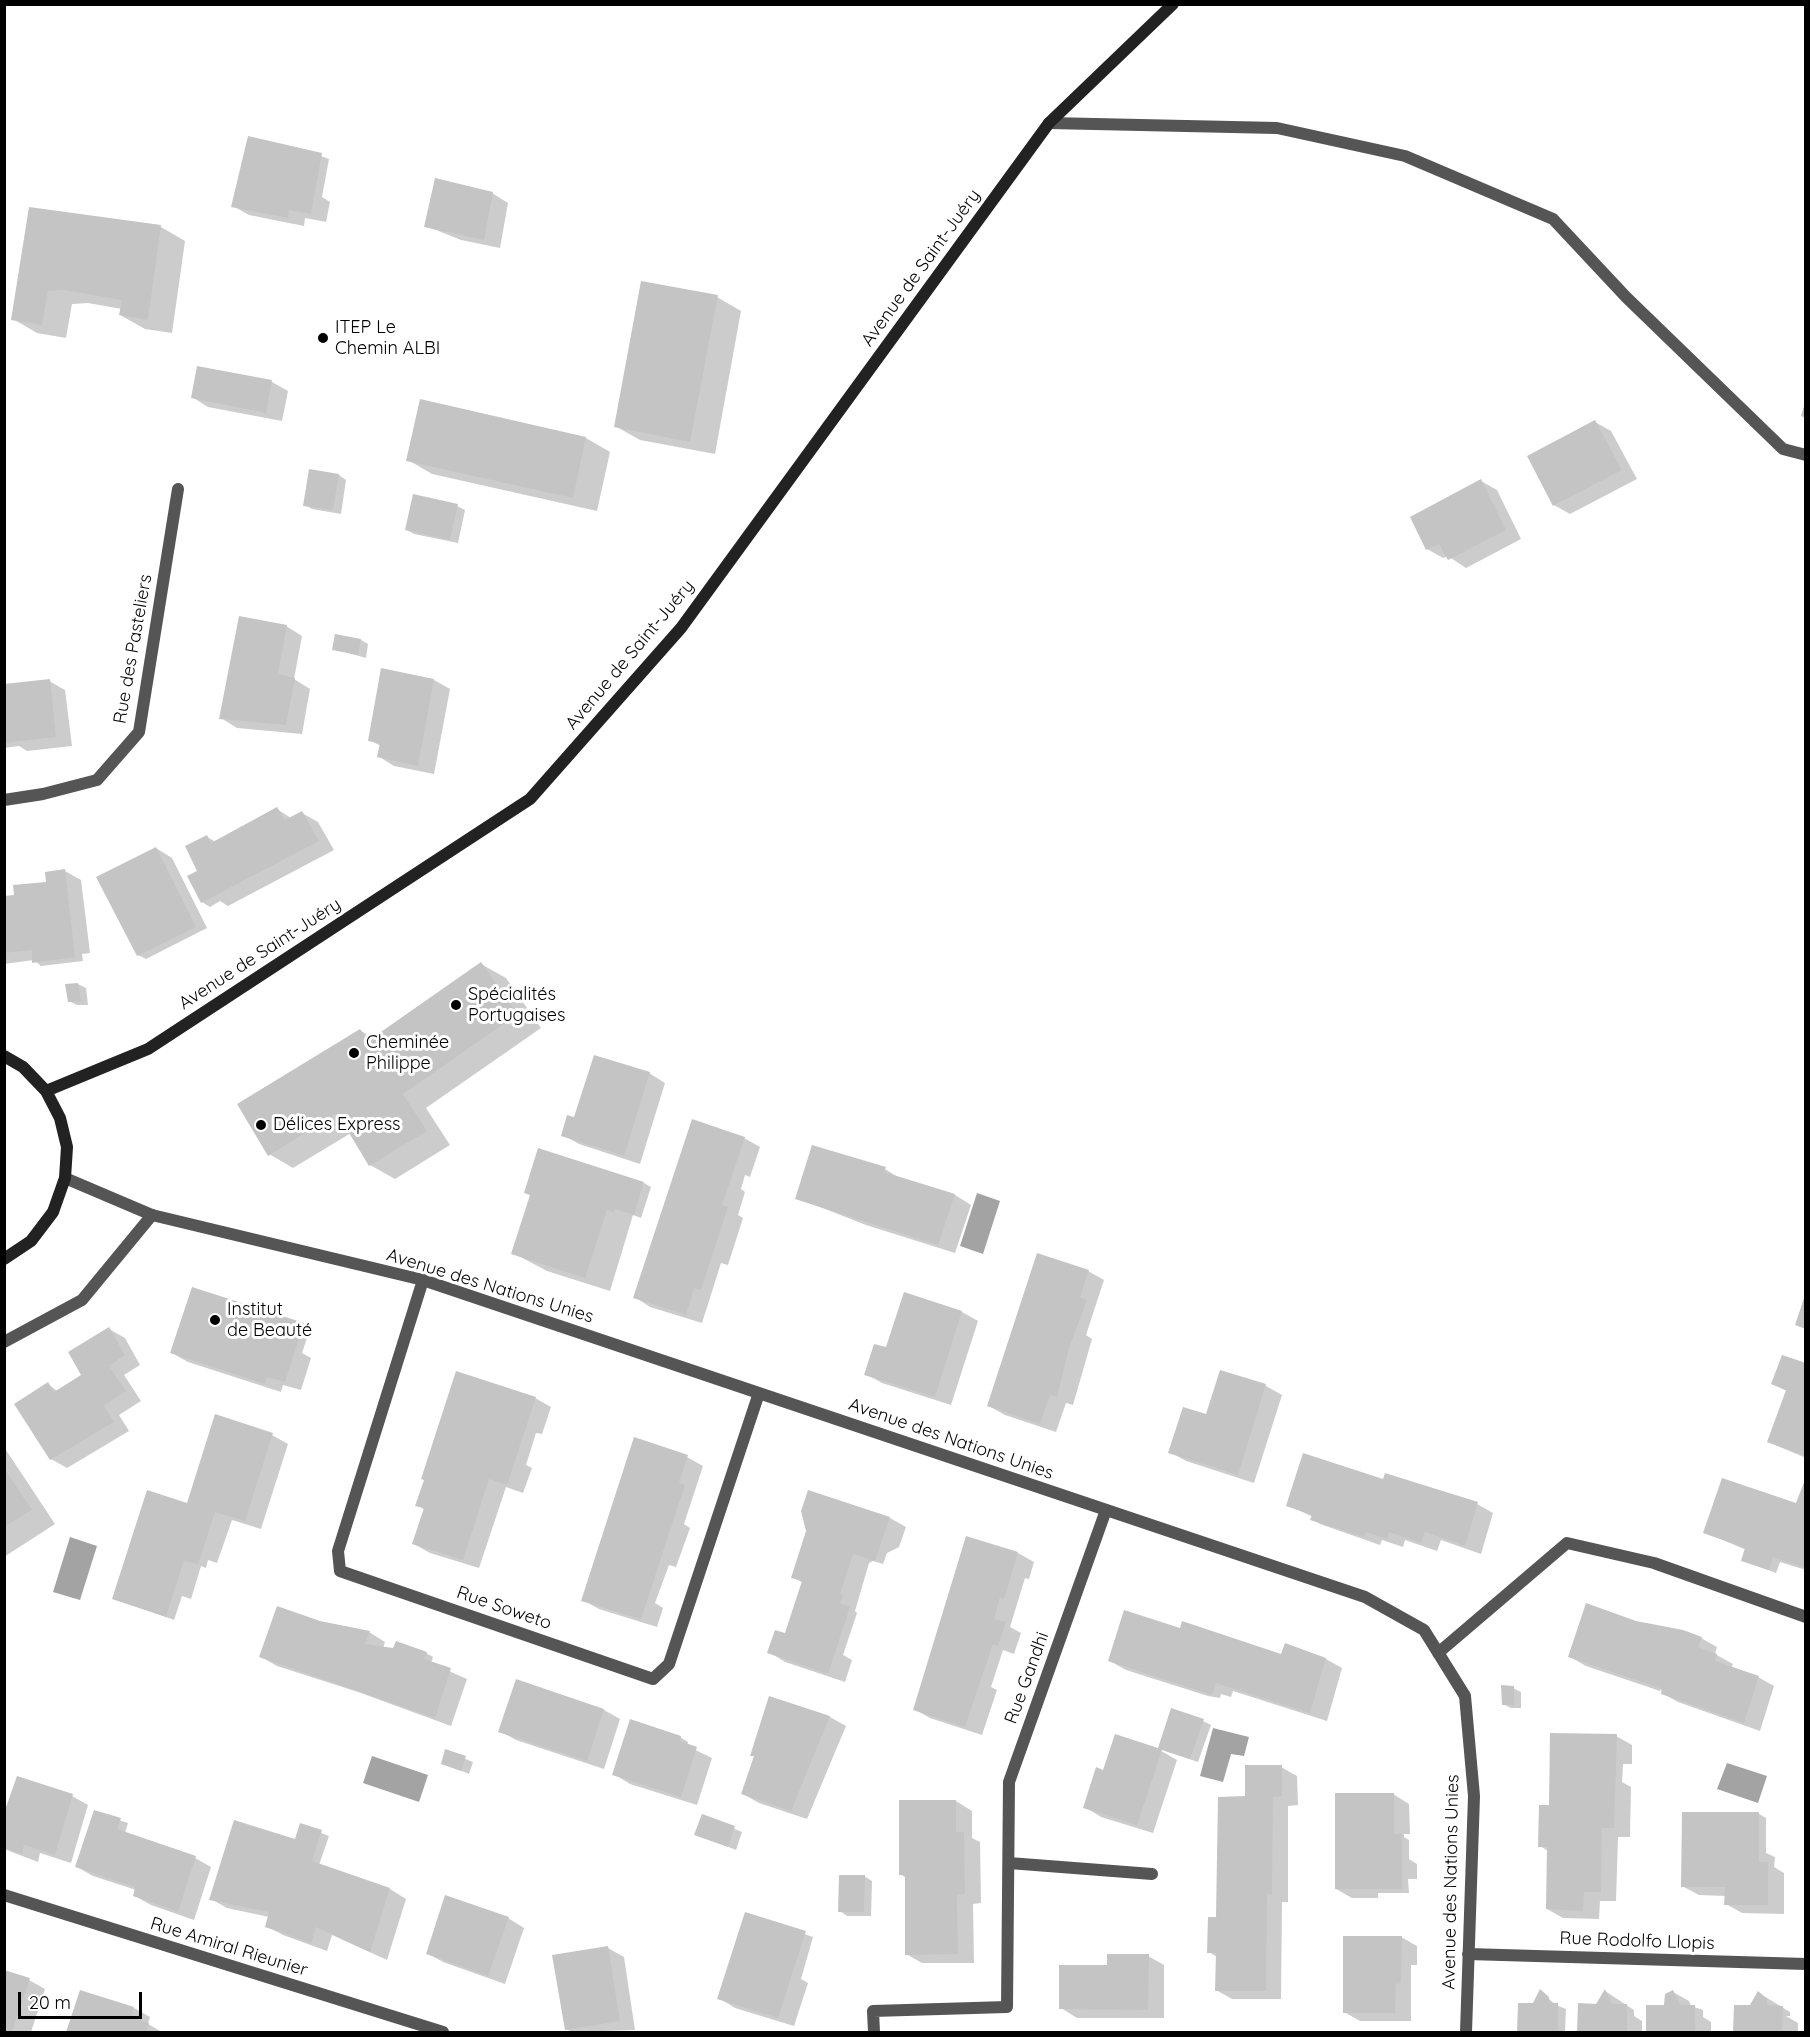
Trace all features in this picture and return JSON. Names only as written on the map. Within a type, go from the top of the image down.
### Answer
[{"type":"main road","name":"Avenue de Saint-Juéry","points":[[46,1091],[148,1049],[530,799],[681,628],[1049,123],[1173,4]]},
{"type":"main road","points":[[4,1056],[23,1067],[46,1091],[60,1118],[67,1147],[65,1178],[53,1212],[31,1241],[4,1259]]},
{"type":"street","points":[[1049,123],[1277,128],[1405,156],[1542,214],[1553,219],[1626,297],[1783,449],[1806,455]]},
{"type":"street","name":"Rue des Pasteliers","points":[[4,800],[43,794],[97,780],[139,732],[178,489]]},
{"type":"street","name":"Avenue des Nations Unies","points":[[65,1178],[152,1215],[423,1280],[1365,1597],[1424,1630],[1465,1696],[1474,1796],[1466,2032]]},
{"type":"street","points":[[4,1342],[82,1300],[152,1215]]},
{"type":"street","name":"Rue Soweto","points":[[423,1280],[338,1551],[340,1571],[653,1678],[669,1664],[759,1393]]},
{"type":"street","name":"Rue Gandhi","points":[[874,2032],[873,2011],[1007,2007],[1009,1782],[1106,1510]]},
{"type":"street","points":[[1438,1653],[1568,1544],[1654,1563],[1806,1617]]},
{"type":"street","points":[[1009,1863],[1152,1874]]},
{"type":"street","name":"Rue Amiral Rieunier","points":[[4,1895],[443,2032]]},
{"type":"street","name":"Rue Rodolfo Llopis","points":[[1468,1954],[1806,1964]]},
{"type":"shaded area","points":[[977,1193],[1000,1201],[983,1254],[960,1246]]},
{"type":"shaded area","points":[[70,1537],[97,1546],[80,1600],[53,1592]]},
{"type":"shaded area","points":[[1213,1728],[1249,1737],[1244,1756],[1231,1754],[1223,1782],[1200,1776]]},
{"type":"shaded area","points":[[372,1756],[428,1775],[419,1802],[363,1783]]},
{"type":"shaded area","points":[[1727,1763],[1767,1776],[1758,1803],[1717,1789]]},
{"type":"building","points":[[248,136],[322,153],[311,214],[289,210],[288,218],[231,207]]},
{"type":"building","points":[[435,178],[493,192],[484,240],[424,227]]},
{"type":"building","points":[[29,207],[161,225],[148,320],[119,315],[122,300],[63,290],[48,291],[42,325],[11,320]]},
{"type":"building","points":[[641,281],[718,295],[690,442],[614,427]]},
{"type":"building","points":[[197,366],[272,380],[266,413],[191,398]]},
{"type":"building","points":[[420,399],[586,437],[573,498],[406,461]]},
{"type":"building","points":[[1806,403],[1806,418],[1801,416]]},
{"type":"building","points":[[1595,420],[1622,470],[1553,506],[1527,456]]},
{"type":"building","points":[[309,469],[339,474],[333,510],[303,506]]},
{"type":"building","points":[[1481,479],[1506,530],[1448,560],[1439,544],[1426,550],[1410,517]]},
{"type":"building","points":[[413,494],[458,504],[450,540],[405,530]]},
{"type":"building","points":[[239,616],[287,625],[278,674],[295,678],[286,725],[219,719]]},
{"type":"building","points":[[335,634],[361,639],[358,655],[332,650]]},
{"type":"building","points":[[381,668],[434,679],[418,766],[377,757],[380,743],[368,741]]},
{"type":"building","points":[[50,679],[56,737],[4,743],[4,684]]},
{"type":"building","points":[[277,807],[285,820],[302,811],[319,841],[201,903],[187,876],[197,871],[185,846],[207,835],[211,843]]},
{"type":"building","points":[[156,847],[196,927],[137,956],[96,877]]},
{"type":"building","points":[[65,869],[75,957],[32,963],[32,950],[4,953],[4,896],[14,895],[13,885],[46,882],[45,872]]},
{"type":"building","points":[[481,962],[518,1014],[403,1094],[427,1131],[369,1166],[337,1113],[268,1156],[237,1104],[360,1029],[368,1041]]},
{"type":"building","points":[[78,983],[81,1001],[68,1002],[65,984]]},
{"type":"building","points":[[594,1055],[650,1072],[624,1156],[561,1136],[567,1115],[574,1117]]},
{"type":"building","points":[[692,1119],[745,1137],[722,1205],[728,1207],[701,1290],[694,1288],[686,1315],[633,1298]]},
{"type":"building","points":[[812,1145],[886,1167],[884,1172],[955,1194],[938,1245],[795,1199]]},
{"type":"building","points":[[538,1148],[644,1182],[634,1215],[615,1209],[614,1212],[607,1210],[585,1278],[511,1254],[530,1195],[524,1193]]},
{"type":"building","points":[[1037,1253],[1089,1270],[1080,1297],[1087,1300],[1069,1348],[1057,1397],[1050,1395],[1040,1424],[987,1406]]},
{"type":"building","points":[[192,1287],[304,1323],[285,1382],[267,1377],[265,1384],[170,1353]]},
{"type":"building","points":[[904,1292],[962,1311],[935,1397],[864,1375],[874,1344],[886,1347]]},
{"type":"building","points":[[1806,1295],[1806,1329],[1795,1325]]},
{"type":"building","points":[[109,1327],[125,1355],[109,1366],[126,1391],[104,1406],[114,1422],[50,1460],[14,1404],[48,1382],[54,1392],[81,1375],[68,1352]]},
{"type":"building","points":[[1782,1355],[1806,1363],[1806,1456],[1767,1442],[1786,1390],[1771,1384]]},
{"type":"building","points":[[1220,1370],[1266,1384],[1238,1475],[1168,1453],[1183,1407],[1206,1414]]},
{"type":"building","points":[[456,1371],[536,1397],[507,1485],[489,1479],[463,1560],[412,1544],[424,1508],[415,1506],[424,1480],[421,1479]]},
{"type":"building","points":[[215,1414],[273,1433],[245,1521],[215,1512],[198,1565],[184,1560],[166,1617],[112,1599],[147,1490],[187,1503]]},
{"type":"building","points":[[634,1437],[688,1455],[679,1483],[685,1485],[641,1619],[581,1601]]},
{"type":"building","points":[[1303,1453],[1383,1479],[1385,1473],[1478,1502],[1465,1546],[1425,1532],[1421,1543],[1389,1532],[1387,1539],[1366,1532],[1364,1537],[1310,1520],[1312,1515],[1286,1506]]},
{"type":"building","points":[[4,1468],[32,1510],[4,1527]]},
{"type":"building","points":[[1806,1477],[1806,1560],[1803,1567],[1773,1557],[1769,1570],[1741,1561],[1745,1548],[1703,1533],[1722,1478],[1796,1503]]},
{"type":"building","points":[[808,1490],[890,1517],[875,1561],[853,1554],[840,1594],[843,1595],[840,1603],[850,1607],[828,1674],[767,1653],[775,1630],[785,1633],[802,1581],[791,1578],[806,1531],[801,1511]]},
{"type":"building","points":[[966,1536],[1018,1552],[1004,1599],[1000,1597],[994,1619],[1006,1622],[998,1646],[993,1644],[965,1727],[913,1710]]},
{"type":"building","points":[[1586,1603],[1636,1621],[1683,1630],[1702,1637],[1698,1647],[1717,1654],[1715,1661],[1759,1676],[1744,1723],[1661,1694],[1662,1689],[1568,1657]]},
{"type":"building","points":[[277,1606],[320,1621],[370,1631],[365,1644],[393,1648],[396,1641],[427,1652],[424,1659],[451,1668],[435,1718],[259,1657]]},
{"type":"building","points":[[1124,1610],[1180,1628],[1182,1621],[1281,1654],[1285,1643],[1326,1658],[1310,1713],[1216,1683],[1212,1695],[1108,1661]]},
{"type":"building","points":[[516,1679],[604,1709],[587,1761],[498,1732]]},
{"type":"building","points":[[1501,1685],[1514,1686],[1514,1705],[1502,1705]]},
{"type":"building","points":[[769,1696],[830,1716],[791,1811],[741,1794],[754,1756],[750,1756]]},
{"type":"building","points":[[1171,1708],[1204,1719],[1190,1759],[1162,1750],[1137,1825],[1083,1808],[1096,1767],[1103,1770],[1115,1734],[1158,1748]]},
{"type":"building","points":[[630,1719],[681,1736],[680,1741],[697,1747],[681,1797],[612,1775]]},
{"type":"building","points":[[1550,1733],[1617,1734],[1614,1828],[1602,1828],[1601,1892],[1584,1892],[1583,1911],[1546,1909],[1547,1847],[1538,1847],[1539,1805],[1549,1805]]},
{"type":"building","points":[[445,1749],[466,1756],[461,1771],[441,1764]]},
{"type":"building","points":[[1245,1765],[1282,1765],[1282,1796],[1273,1797],[1272,1894],[1267,1894],[1266,1991],[1215,1991],[1216,1953],[1207,1953],[1208,1917],[1216,1917],[1218,1797],[1245,1796]]},
{"type":"building","points":[[17,1776],[73,1794],[55,1855],[24,1845],[22,1854],[4,1848],[4,1813]]},
{"type":"building","points":[[1335,1793],[1394,1793],[1394,1834],[1402,1834],[1402,1889],[1335,1889]]},
{"type":"building","points":[[899,1800],[956,1800],[956,1832],[964,1832],[965,1894],[957,1895],[958,1954],[905,1955],[905,1875],[899,1875]]},
{"type":"building","points":[[94,1810],[121,1818],[117,1829],[196,1856],[178,1912],[133,1896],[135,1887],[75,1867]]},
{"type":"building","points":[[1682,1812],[1759,1812],[1759,1862],[1768,1862],[1768,1905],[1724,1905],[1725,1887],[1681,1887]]},
{"type":"building","points":[[702,1814],[735,1826],[728,1847],[694,1835]]},
{"type":"building","points":[[234,1820],[295,1839],[300,1823],[322,1830],[312,1861],[390,1888],[370,1952],[316,1927],[311,1943],[265,1927],[269,1912],[209,1900]]},
{"type":"building","points":[[839,1875],[865,1875],[864,1912],[838,1912]]},
{"type":"building","points":[[445,1895],[509,1917],[488,1976],[426,1954]]},
{"type":"building","points":[[745,1912],[806,1931],[778,2018],[717,1999]]},
{"type":"building","points":[[1343,1936],[1402,1936],[1401,1983],[1396,1984],[1395,2013],[1343,2013]]},
{"type":"building","points":[[608,1946],[620,2021],[565,2030],[552,1955]]},
{"type":"building","points":[[1107,1954],[1149,1954],[1148,2010],[1059,2009],[1059,1965],[1107,1965]]},
{"type":"building","points":[[4,1970],[30,1978],[12,2032],[4,2032]]},
{"type":"building","points":[[1540,1989],[1549,1997],[1549,2003],[1558,2003],[1558,2032],[1517,2032],[1518,2003],[1533,2003]]},
{"type":"building","points":[[1605,1989],[1612,2004],[1627,2004],[1627,2032],[1577,2032],[1578,2003],[1596,2004]]},
{"type":"building","points":[[80,1990],[134,2007],[131,2017],[149,2023],[146,2032],[66,2032]]},
{"type":"building","points":[[1673,1990],[1680,2005],[1695,2005],[1695,2032],[1646,2032],[1646,2005],[1664,2005],[1665,1994]]},
{"type":"building","points":[[1758,1991],[1767,1999],[1767,2005],[1783,2006],[1782,2032],[1733,2032],[1734,2005],[1750,2005]]},
{"type":"place","name":"ITEP Le Chemin ALBI","points":[[323,338]]},
{"type":"place","name":"Spécialités Portugaises","points":[[456,1005]]},
{"type":"place","name":"Cheminée Philippe","points":[[354,1053]]},
{"type":"place","name":"Délices Express","points":[[261,1125]]},
{"type":"place","name":"Institut de Beauté","points":[[215,1320]]}]
